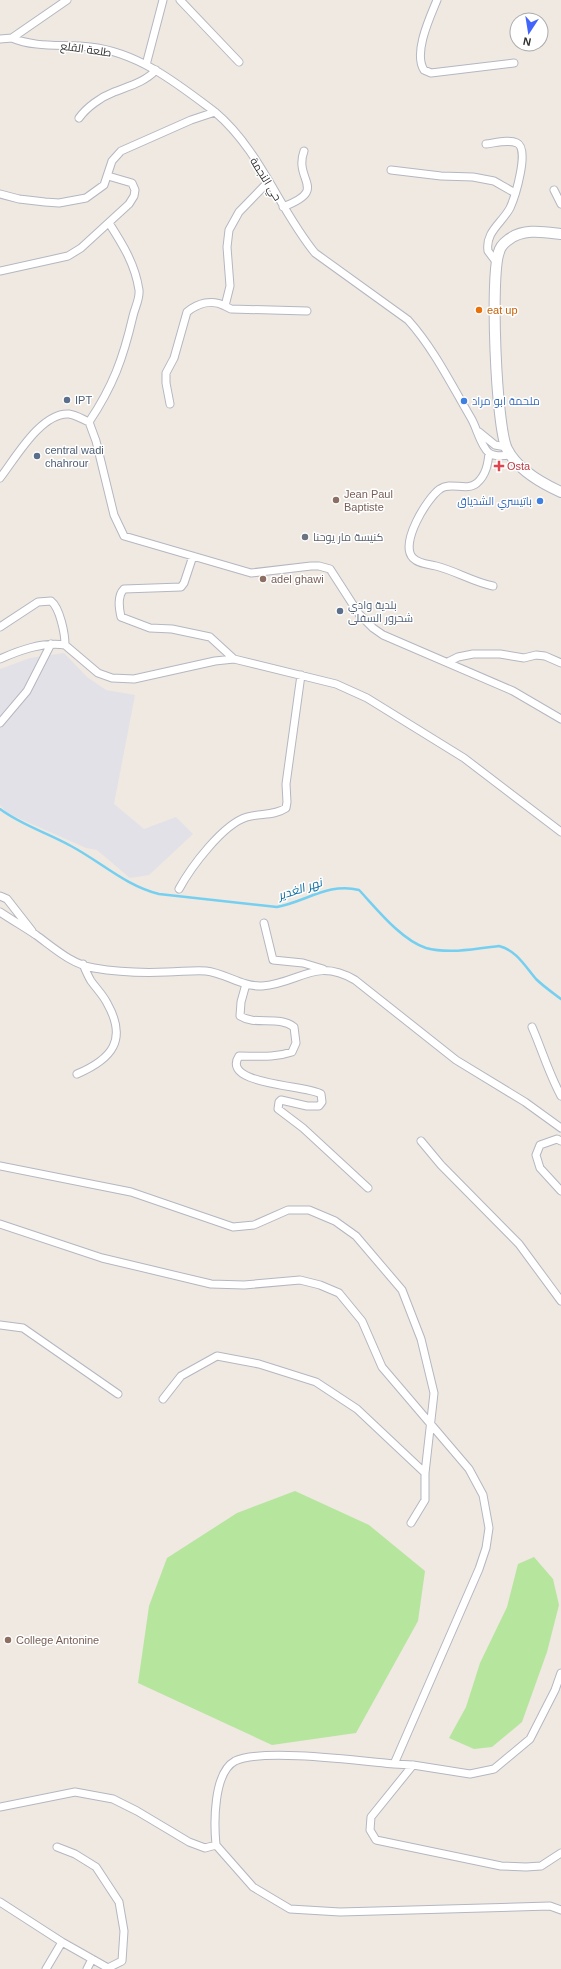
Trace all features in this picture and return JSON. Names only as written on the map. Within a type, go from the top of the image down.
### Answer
[{"type":"main road","points":[[561,234],[537,232],[517,234],[502,245],[495,270],[496,348],[499,411],[508,451],[532,476],[561,492]]},
{"type":"street","points":[[0,39],[12,38],[68,0]]},
{"type":"street","points":[[146,65],[163,0]]},
{"type":"street","points":[[180,0],[239,62]]},
{"type":"street","points":[[437,0],[425,29],[420,61],[424,70],[431,73],[514,63]]},
{"type":"street","name":"طلعة القلع","points":[[12,38],[30,43],[91,47],[112,51],[156,70],[216,112]]},
{"type":"street","points":[[78,118],[85,110],[112,93],[149,78],[156,70]]},
{"type":"street","points":[[0,194],[34,202],[59,203],[86,198],[104,185],[112,161],[121,151],[191,120],[216,112]]},
{"type":"street","name":"حي النجمة","points":[[216,112],[235,132],[269,181],[303,239],[315,253],[408,320],[419,333],[448,377],[489,453]]},
{"type":"street","points":[[486,144],[513,142],[519,144],[522,148],[523,155],[515,193],[510,208],[492,231],[488,239],[488,251],[497,263]]},
{"type":"street","points":[[283,207],[304,197],[307,191],[302,166],[304,151]]},
{"type":"street","points":[[391,170],[441,176],[473,177],[494,181],[515,193]]},
{"type":"street","points":[[0,271],[68,256],[81,248],[110,224],[129,204],[134,196],[135,190],[132,183],[108,176]]},
{"type":"street","points":[[225,306],[230,286],[227,247],[229,230],[239,212],[269,181]]},
{"type":"street","points":[[554,190],[561,204]]},
{"type":"street","points":[[89,422],[109,391],[122,361],[139,298],[132,263],[125,247],[110,224]]},
{"type":"street","points":[[170,404],[166,383],[166,373],[174,358],[187,312],[207,303],[218,302],[231,309],[308,311]]},
{"type":"street","points":[[0,478],[24,446],[48,420],[67,414],[75,415],[89,422],[96,441],[114,515],[120,532],[128,538],[251,574],[311,566],[320,566],[330,569],[359,614],[373,628],[384,635],[513,692],[561,719]]},
{"type":"street","points":[[477,431],[495,445],[508,451],[501,456],[489,453],[483,478],[476,484],[468,487],[446,486],[437,491],[424,508],[414,527],[409,551],[412,556],[420,562],[448,569],[494,586]]},
{"type":"street","points":[[193,556],[184,583],[181,587],[124,589],[121,592],[118,608],[121,617],[150,628],[204,635],[218,643],[234,659]]},
{"type":"street","points":[[0,628],[38,602],[51,601],[56,607],[63,626],[64,645]]},
{"type":"street","points":[[0,723],[27,691],[51,644]]},
{"type":"street","points":[[0,660],[32,647],[51,644],[64,645],[98,673],[112,678],[134,679],[215,661],[234,659],[342,686],[406,720],[464,758],[561,832]]},
{"type":"street","points":[[448,662],[458,657],[473,654],[500,654],[524,658],[536,655],[545,656],[561,663]]},
{"type":"street","points":[[179,889],[207,848],[240,820],[248,816],[273,814],[286,808],[288,802],[286,784],[302,675]]},
{"type":"street","points":[[0,896],[7,899],[34,934]]},
{"type":"street","points":[[0,912],[34,934],[62,955],[93,968],[156,973],[207,971],[246,984],[262,986],[282,982],[307,972],[325,970]]},
{"type":"street","points":[[264,923],[273,960],[303,963],[325,970],[343,973],[355,980],[456,1060],[525,1102],[561,1128]]},
{"type":"street","points":[[77,1074],[108,1056],[112,1051],[116,1031],[112,1012],[103,996],[90,980],[83,964]]},
{"type":"street","points":[[246,984],[241,1002],[240,1016],[259,1020],[288,1023],[294,1027],[296,1043],[292,1052],[281,1056],[239,1056],[236,1061],[236,1066],[240,1073],[260,1081],[309,1090],[321,1094],[323,1098],[319,1106],[308,1106],[281,1100],[279,1102],[278,1109],[303,1128],[368,1188]]},
{"type":"street","points":[[532,1027],[542,1049],[549,1073],[561,1096]]},
{"type":"street","points":[[561,1141],[557,1139],[540,1145],[536,1155],[540,1168],[561,1191]]},
{"type":"street","points":[[421,1141],[441,1165],[520,1244],[561,1301]]},
{"type":"street","points":[[0,1166],[130,1192],[233,1227],[254,1225],[288,1210],[309,1210],[335,1221],[356,1236],[402,1290],[421,1339],[434,1393],[425,1473],[426,1500],[411,1524]]},
{"type":"street","points":[[0,1224],[102,1258],[211,1284],[244,1285],[300,1280],[320,1285],[339,1293],[362,1321],[382,1367],[469,1469],[483,1495],[489,1528],[486,1548],[479,1568],[394,1764]]},
{"type":"street","points":[[0,1325],[23,1328],[118,1394]]},
{"type":"street","points":[[163,1399],[181,1376],[217,1356],[259,1364],[316,1382],[357,1408],[425,1473]]},
{"type":"street","points":[[561,1673],[555,1690],[530,1739],[494,1769],[470,1774],[413,1765],[272,1756],[251,1757],[234,1762],[224,1774],[215,1805],[214,1828],[216,1845],[253,1887],[290,1909],[340,1912],[550,1906],[561,1910]]},
{"type":"street","points":[[413,1765],[371,1817],[370,1830],[376,1840],[507,1866],[541,1866],[561,1853]]},
{"type":"street","points":[[0,1807],[75,1792],[113,1799],[137,1811],[189,1842],[205,1848],[216,1845]]},
{"type":"street","points":[[0,1902],[62,1942],[108,1968],[122,1961],[124,1931],[119,1902],[96,1867],[75,1854],[57,1847]]},
{"type":"street","points":[[46,1969],[62,1942]]},
{"type":"street","points":[[87,1969],[92,1959]]},
{"type":"shaded area","points":[[64,653],[87,677],[106,690],[135,695],[114,804],[144,829],[176,817],[193,834],[149,875],[130,878],[97,850],[86,848],[7,813],[0,805],[0,669],[30,658]]},
{"type":"green space","points":[[295,1491],[369,1525],[425,1571],[418,1621],[356,1733],[272,1745],[138,1683],[149,1606],[167,1558],[237,1513]]},
{"type":"green space","points":[[534,1557],[553,1579],[559,1605],[547,1652],[522,1722],[492,1747],[474,1749],[449,1738],[466,1707],[480,1663],[507,1607],[518,1564]]},
{"type":"waterway","name":"نهر الغدير","points":[[0,809],[17,820],[82,852],[125,880],[159,894],[277,907],[327,891],[348,888],[359,890],[398,931],[417,944],[426,948],[443,951],[499,946],[505,948],[520,959],[539,982],[561,999]]},
{"type":"place","name":"eat up","points":[[479,310]]},
{"type":"place","name":"IPT","points":[[67,400]]},
{"type":"place","name":"ملحمة ابو مراد","points":[[464,401]]},
{"type":"place","name":"central wadi chahrour","points":[[37,456]]},
{"type":"place","name":"Osta","points":[[499,466]]},
{"type":"place","name":"Jean Paul Baptiste","points":[[336,500]]},
{"type":"place","name":"باتيسري الشدياق","points":[[540,501]]},
{"type":"place","name":"كنيسة مار يوحنا","points":[[305,537]]},
{"type":"place","name":"adel ghawi","points":[[263,579]]},
{"type":"place","name":"بلدية وادي شحرور السفلى","points":[[340,611]]},
{"type":"place","name":"College Antonine","points":[[8,1640]]}]
